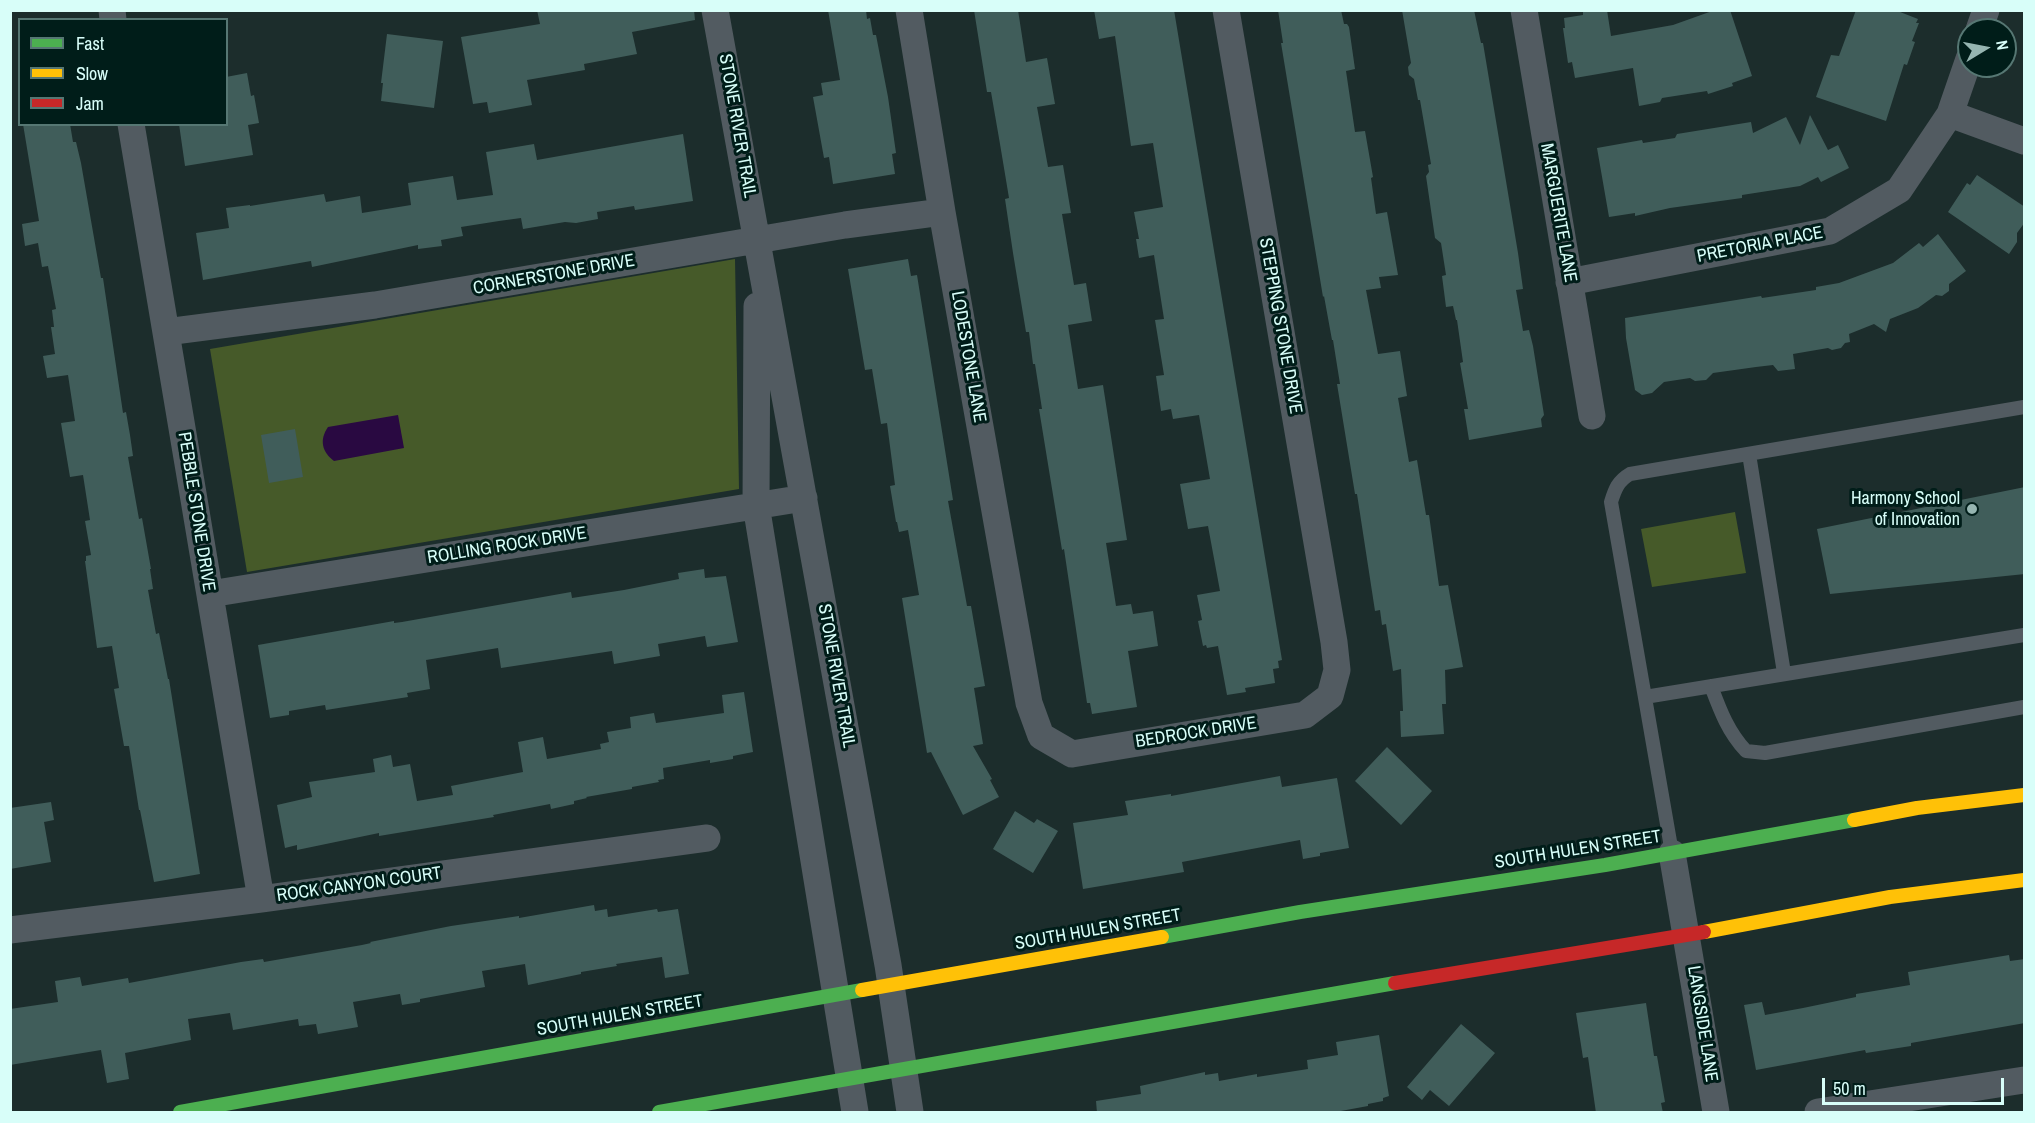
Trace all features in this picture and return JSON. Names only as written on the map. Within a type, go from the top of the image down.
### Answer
[{"type":"main road","name":"SOUTH HULEN STREET","points":[[180,1113],[1300,912],[1605,865],[1917,808],[2025,795]]},
{"type":"main road","points":[[659,1113],[1309,997],[1687,935],[1890,897],[2025,880]]},
{"type":"street","name":"STONE RIVER TRAIL","points":[[715,10],[892,986],[910,1113]]},
{"type":"street","name":"LODESTONE LANE","points":[[909,10],[942,212],[1029,703]]},
{"type":"street","name":"STEPPING STONE DRIVE","points":[[1226,10],[1334,642]]},
{"type":"street","name":"MARGUERITE LANE","points":[[1524,10],[1592,416]]},
{"type":"street","name":"PRETORIA PLACE","points":[[1569,282],[1830,231],[1899,190],[1950,114],[1962,78]]},
{"type":"street","points":[[1950,114],[2025,141]]},
{"type":"street","name":"PEBBLE STONE DRIVE","points":[[131,126],[261,899]]},
{"type":"street","name":"CORNERSTONE DRIVE","points":[[166,332],[375,305],[845,225],[942,212]]},
{"type":"street","name":"STONE RIVER TRAIL","points":[[758,241],[756,506],[855,1113]]},
{"type":"street","name":"ROLLING ROCK DRIVE","points":[[210,594],[804,498]]},
{"type":"street","name":"BEDROCK DRIVE","points":[[1029,703],[1041,736],[1072,753],[1305,715],[1330,696],[1337,669],[1334,642]]},
{"type":"street","name":"ROCK CANYON COURT","points":[[10,930],[261,899],[707,838]]},
{"type":"street","name":"LANGSIDE LANE","points":[[1672,853],[1716,1113]]},
{"type":"street","points":[[1818,1113],[2025,1080]]},
{"type":"lane","points":[[1672,853],[1611,502],[1615,488],[1622,478],[1630,474],[2025,407]]},
{"type":"lane","points":[[1749,454],[1784,674]]},
{"type":"lane","points":[[1645,697],[2025,634]]},
{"type":"lane","points":[[1711,686],[1724,720],[1735,739],[1746,751],[1765,753],[2025,707]]},
{"type":"green space","points":[[735,259],[739,489],[247,572],[210,349]]},
{"type":"green space","points":[[1735,512],[1746,573],[1652,587],[1641,529]]},
{"type":"shaded area","points":[[398,415],[404,448],[334,461],[324,450],[323,437],[328,427]]},
{"type":"building","points":[[537,10],[694,10],[695,20],[632,32],[637,54],[584,64],[585,70],[527,80],[532,105],[489,113],[487,102],[473,104],[461,37],[540,24]]},
{"type":"building","points":[[828,10],[866,10],[867,19],[870,18],[873,35],[876,35],[888,97],[896,153],[892,154],[895,174],[833,184],[829,157],[824,158],[813,97],[823,95],[821,83],[840,80]]},
{"type":"building","points":[[974,10],[1018,10],[1026,62],[1047,58],[1055,104],[1037,107],[1048,167],[1063,165],[1071,213],[1062,214],[1074,285],[1086,283],[1092,321],[1068,325],[1078,389],[1103,385],[1127,540],[1106,543],[1116,606],[1131,604],[1133,614],[1153,611],[1158,646],[1128,651],[1137,707],[1092,714],[1090,703],[1087,703],[1064,549],[1062,550],[1039,409],[1042,409],[1035,364],[1033,364],[1029,332],[1026,332],[1013,253],[1005,199],[1009,198],[991,92],[987,92]]},
{"type":"building","points":[[1094,10],[1174,10],[1282,660],[1278,661],[1279,668],[1273,669],[1275,683],[1245,688],[1246,692],[1227,695],[1218,646],[1207,648],[1206,645],[1203,646],[1198,621],[1202,620],[1197,595],[1220,591],[1208,526],[1188,529],[1180,484],[1210,479],[1199,415],[1173,419],[1171,409],[1161,411],[1156,376],[1164,375],[1155,320],[1164,319],[1154,255],[1139,258],[1136,239],[1139,239],[1134,212],[1163,207],[1153,143],[1131,146],[1115,36],[1099,39]]},
{"type":"building","points":[[1278,10],[1341,10],[1344,24],[1349,27],[1355,69],[1346,71],[1355,132],[1365,131],[1373,177],[1371,178],[1376,214],[1387,212],[1398,275],[1379,277],[1381,288],[1366,290],[1378,354],[1400,351],[1407,396],[1398,398],[1409,462],[1417,460],[1426,515],[1429,515],[1439,586],[1448,585],[1463,667],[1445,670],[1446,704],[1442,704],[1444,734],[1401,737],[1400,711],[1403,711],[1401,669],[1393,671],[1386,624],[1382,625],[1380,610],[1375,611],[1337,384],[1340,384],[1333,340],[1323,297],[1281,43],[1283,43]]},
{"type":"building","points":[[1402,10],[1474,10],[1481,43],[1483,43],[1518,253],[1523,289],[1516,290],[1523,331],[1529,330],[1533,346],[1544,415],[1541,419],[1542,427],[1469,440],[1464,409],[1468,409],[1460,363],[1463,362],[1457,320],[1453,306],[1446,307],[1442,276],[1446,275],[1441,243],[1435,238],[1426,176],[1429,172],[1428,165],[1431,164],[1420,100],[1418,100],[1414,79],[1409,75],[1408,67],[1411,63]]},
{"type":"building","points":[[1583,10],[1607,10],[1611,36],[1673,25],[1715,10],[1730,10],[1752,76],[1732,83],[1733,86],[1708,94],[1707,91],[1662,98],[1660,102],[1639,106],[1633,68],[1575,78],[1572,62],[1568,63],[1563,28],[1565,28],[1564,18],[1583,15]]},
{"type":"building","points":[[1856,10],[1895,10],[1918,19],[1916,23],[1919,23],[1912,41],[1915,42],[1907,65],[1904,64],[1886,121],[1816,97],[1831,55],[1839,56]]},
{"type":"building","points":[[387,34],[443,41],[434,108],[381,101]]},
{"type":"building","points":[[247,73],[259,123],[248,125],[253,155],[185,166],[179,126],[228,126],[228,77]]},
{"type":"building","points":[[1810,115],[1828,150],[1838,145],[1849,168],[1821,182],[1818,177],[1800,186],[1742,195],[1742,198],[1670,208],[1635,216],[1635,213],[1609,217],[1597,148],[1642,140],[1643,143],[1675,138],[1677,134],[1751,122],[1753,133],[1786,117],[1800,145]]},
{"type":"building","points":[[23,126],[70,126],[73,142],[76,142],[81,163],[101,278],[103,278],[123,413],[126,412],[133,456],[128,457],[151,569],[153,589],[148,590],[156,634],[159,633],[169,679],[200,874],[154,882],[129,746],[124,746],[114,689],[119,688],[112,646],[97,648],[85,561],[86,556],[91,555],[85,521],[90,520],[83,475],[70,477],[61,423],[75,421],[68,375],[47,378],[43,356],[55,354],[51,327],[54,327],[52,310],[56,309],[48,266],[42,267],[38,243],[25,246],[22,224],[39,221]]},
{"type":"building","points":[[683,134],[693,201],[635,210],[634,206],[597,212],[598,219],[523,229],[521,218],[461,227],[463,236],[441,240],[442,246],[418,249],[418,245],[312,267],[311,261],[203,280],[196,233],[229,228],[226,208],[324,194],[326,202],[360,196],[362,213],[411,205],[408,183],[453,176],[457,200],[493,195],[486,152],[534,144],[537,160]]},
{"type":"building","points":[[1977,175],[2025,207],[2025,222],[2017,233],[2017,242],[2009,254],[1948,212],[1967,183],[1970,185]]},
{"type":"building","points":[[1938,234],[1966,271],[1949,284],[1949,291],[1942,296],[1936,295],[1918,308],[1890,319],[1886,332],[1874,324],[1849,334],[1850,342],[1845,343],[1841,348],[1793,354],[1795,369],[1778,371],[1773,365],[1756,367],[1713,373],[1706,380],[1695,381],[1690,378],[1664,382],[1652,393],[1642,395],[1635,390],[1625,318],[1761,296],[1762,298],[1816,290],[1816,287],[1839,283],[1893,263],[1919,243],[1923,247]]},
{"type":"building","points":[[908,259],[911,276],[917,275],[953,500],[948,501],[967,606],[971,606],[985,686],[974,688],[983,744],[973,746],[992,779],[990,780],[999,797],[963,815],[931,752],[927,753],[902,598],[919,595],[908,530],[899,532],[896,522],[890,486],[895,485],[887,423],[881,424],[872,369],[865,370],[848,269]]},
{"type":"building","points":[[295,429],[303,477],[269,483],[261,435]]},
{"type":"building","name":"Harmony School of Innovation","points":[[2025,487],[2025,574],[1830,594],[1817,529]]},
{"type":"building","points":[[704,569],[705,578],[726,576],[738,642],[707,647],[705,636],[658,644],[660,656],[614,664],[612,651],[501,668],[498,648],[426,660],[430,689],[407,693],[408,697],[326,710],[325,705],[289,711],[289,715],[270,718],[258,645],[571,592],[572,598],[624,590],[679,579],[678,573]]},
{"type":"building","points":[[744,692],[753,752],[733,756],[733,759],[710,763],[710,760],[663,768],[664,779],[658,780],[659,782],[586,797],[574,801],[574,804],[551,809],[550,804],[493,815],[494,817],[379,836],[379,833],[297,850],[297,845],[285,848],[277,805],[312,797],[309,782],[375,772],[373,759],[391,755],[393,767],[410,764],[417,801],[453,795],[451,786],[523,772],[518,742],[543,737],[547,759],[601,749],[600,744],[609,742],[607,732],[631,728],[630,717],[654,713],[656,723],[724,713],[722,695]]},
{"type":"building","points":[[1387,747],[1432,791],[1401,825],[1355,781]]},
{"type":"building","points":[[1280,776],[1282,787],[1337,778],[1349,848],[1320,853],[1320,856],[1303,859],[1300,840],[1182,862],[1184,872],[1083,889],[1073,823],[1128,815],[1125,801],[1171,794],[1171,796]]},
{"type":"building","points":[[51,802],[54,820],[44,822],[51,862],[10,869],[10,808]]},
{"type":"building","points":[[1015,811],[1034,823],[1037,819],[1058,831],[1033,873],[993,849]]},
{"type":"building","points":[[594,905],[595,911],[607,909],[608,917],[657,909],[658,912],[678,909],[689,974],[665,978],[662,957],[616,964],[617,966],[528,985],[525,964],[482,971],[485,987],[420,999],[420,1002],[402,1005],[400,994],[353,1002],[358,1027],[318,1034],[316,1024],[299,1026],[298,1019],[233,1030],[230,1013],[188,1019],[191,1040],[125,1053],[129,1079],[107,1083],[101,1050],[10,1065],[10,1009],[58,1002],[55,981],[80,977],[82,986],[128,978],[129,983],[241,962],[263,959],[264,962],[362,945],[451,926],[519,916],[519,918]]},
{"type":"building","points":[[2009,955],[2010,961],[2025,959],[2025,1023],[1911,1043],[1911,1046],[1866,1053],[1865,1050],[1756,1070],[1744,1005],[1762,1002],[1765,1015],[1803,1008],[1856,997],[1856,994],[1910,985],[1908,972]]},
{"type":"building","points":[[1646,1003],[1654,1056],[1657,1056],[1665,1102],[1661,1103],[1663,1113],[1596,1113],[1588,1057],[1583,1058],[1576,1013]]},
{"type":"building","points":[[1461,1024],[1495,1053],[1449,1106],[1430,1090],[1422,1100],[1407,1087]]},
{"type":"building","points":[[1379,1035],[1389,1096],[1383,1098],[1383,1101],[1368,1104],[1368,1106],[1330,1113],[1097,1113],[1096,1101],[1141,1094],[1140,1086],[1205,1072],[1205,1075],[1218,1073],[1219,1081],[1257,1074],[1257,1077],[1308,1069],[1307,1060],[1338,1055],[1336,1042]]},
{"type":"traffic: fast","points":[[1162,937],[1300,912],[1605,865],[1854,820]]},
{"type":"traffic: fast","points":[[659,1112],[1395,983]]},
{"type":"traffic: fast","points":[[180,1112],[862,990]]},
{"type":"traffic: slow","points":[[1854,820],[1917,808],[2024,795]]},
{"type":"traffic: slow","points":[[1704,932],[1890,897],[2024,880]]},
{"type":"traffic: slow","points":[[862,990],[1162,937]]},
{"type":"traffic: jam","points":[[1395,983],[1704,932]]},
{"type":"place","name":"Harmony School of Innovation","points":[[1972,509]]}]
